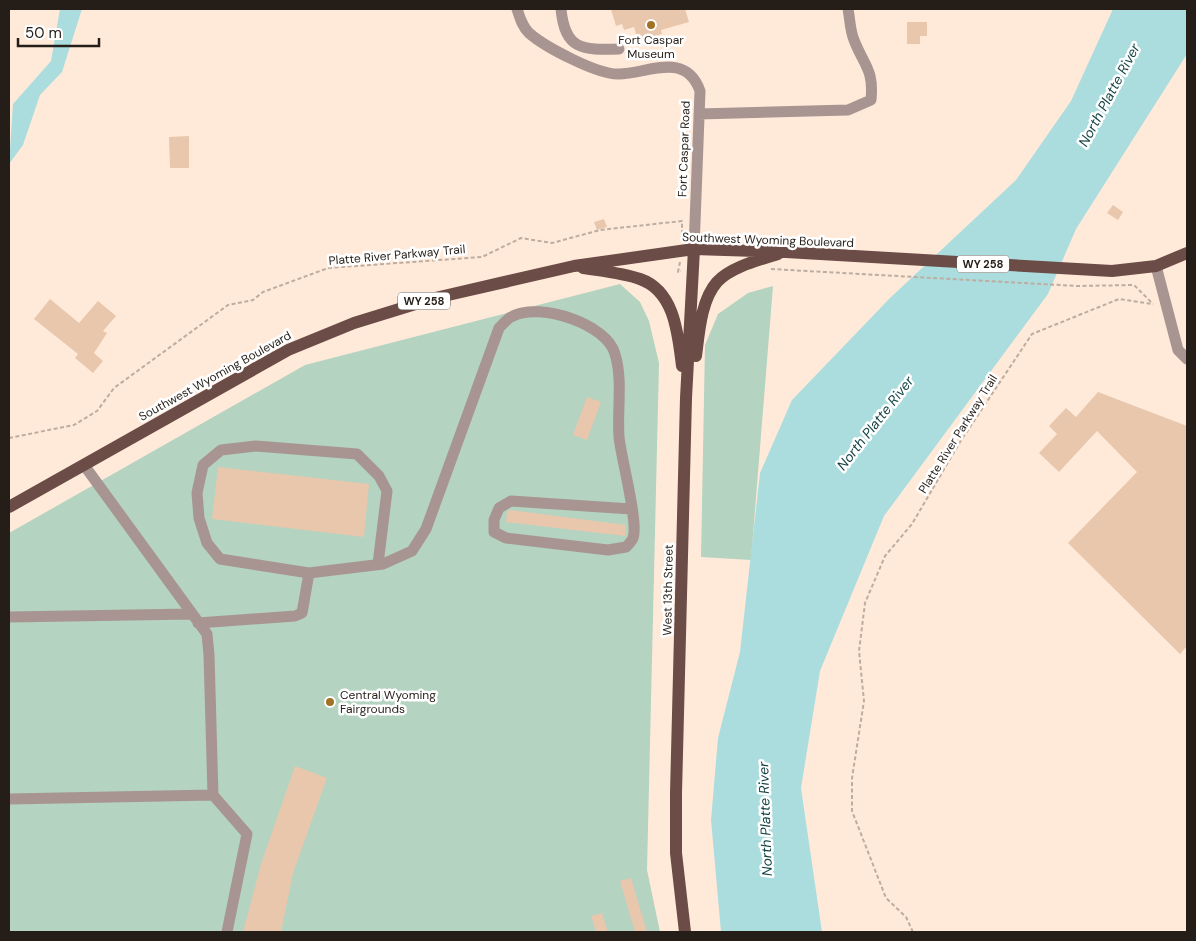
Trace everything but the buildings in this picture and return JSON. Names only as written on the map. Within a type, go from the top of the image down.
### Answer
[{"type":"main road","name":"Southwest Wyoming Boulevard","points":[[9,507],[288,350],[354,323],[435,298],[574,266],[694,249],[786,252],[1084,271],[1112,271],[1156,266],[1187,253]]},
{"type":"main road","name":"West 13th Street","points":[[685,932],[676,853],[686,398],[694,249]]},
{"type":"main road","points":[[686,398],[696,357],[700,322],[717,282],[755,262],[786,252]]},
{"type":"main road","points":[[574,266],[641,279],[655,287],[670,307],[678,330],[686,398]]},
{"type":"street","name":"Fort Caspar Road","points":[[518,9],[520,20],[528,32],[575,60],[598,71],[618,75],[666,66],[688,72],[696,80],[700,90],[694,249]]},
{"type":"street","points":[[561,9],[563,28],[578,45],[594,50],[619,49]]},
{"type":"street","points":[[699,114],[848,110],[871,100],[873,82],[866,62],[854,40],[848,9]]},
{"type":"street","points":[[1156,266],[1178,350],[1187,359]]},
{"type":"street","points":[[378,564],[387,491],[379,476],[357,454],[256,446],[221,450],[203,465],[197,493],[198,518],[207,543],[220,559],[309,573],[378,564],[412,551],[426,529],[499,328],[514,315],[536,311],[564,314],[598,332],[615,352],[620,438],[631,509],[633,538],[626,547],[608,550],[506,538],[494,532],[494,520],[499,508],[511,501],[631,509]]},
{"type":"street","points":[[84,465],[207,634],[214,795],[247,834],[227,932]]},
{"type":"street","points":[[9,617],[195,618],[295,616],[302,613],[309,573]]},
{"type":"street","points":[[9,799],[214,795]]},
{"type":"path","name":"Platte River Parkway Trail","points":[[9,438],[74,425],[97,411],[114,388],[228,305],[253,300],[263,292],[328,268],[482,257],[521,238],[552,243],[600,230],[682,221]]},
{"type":"path","name":"Platte River Parkway Trail","points":[[871,274],[1077,286],[1134,285],[1153,304],[1119,299],[1032,334],[960,442],[912,524],[885,556],[865,603],[858,651],[864,701],[852,778],[852,811],[886,898],[906,916],[913,932]]},
{"type":"green space","name":"Central Wyoming Fairgrounds","points":[[620,284],[640,302],[649,321],[659,363],[647,870],[660,932],[9,932],[9,533],[305,365]]},
{"type":"green space","points":[[773,286],[751,560],[701,557],[705,345],[718,314],[748,293]]},
{"type":"water","points":[[60,9],[82,9],[62,72],[40,95],[23,145],[9,164],[13,104],[51,61]]},
{"type":"water","name":"North Platte River","points":[[1113,9],[1187,9],[1187,54],[1076,229],[1048,294],[884,516],[820,671],[801,788],[822,932],[721,932],[711,820],[718,738],[740,652],[760,473],[792,400],[890,298],[1016,180],[1071,101]]},
{"type":"place","name":"Fort Caspar Museum","points":[[651,25]]},
{"type":"place","name":"Central Wyoming Fairgrounds","points":[[330,702]]}]
